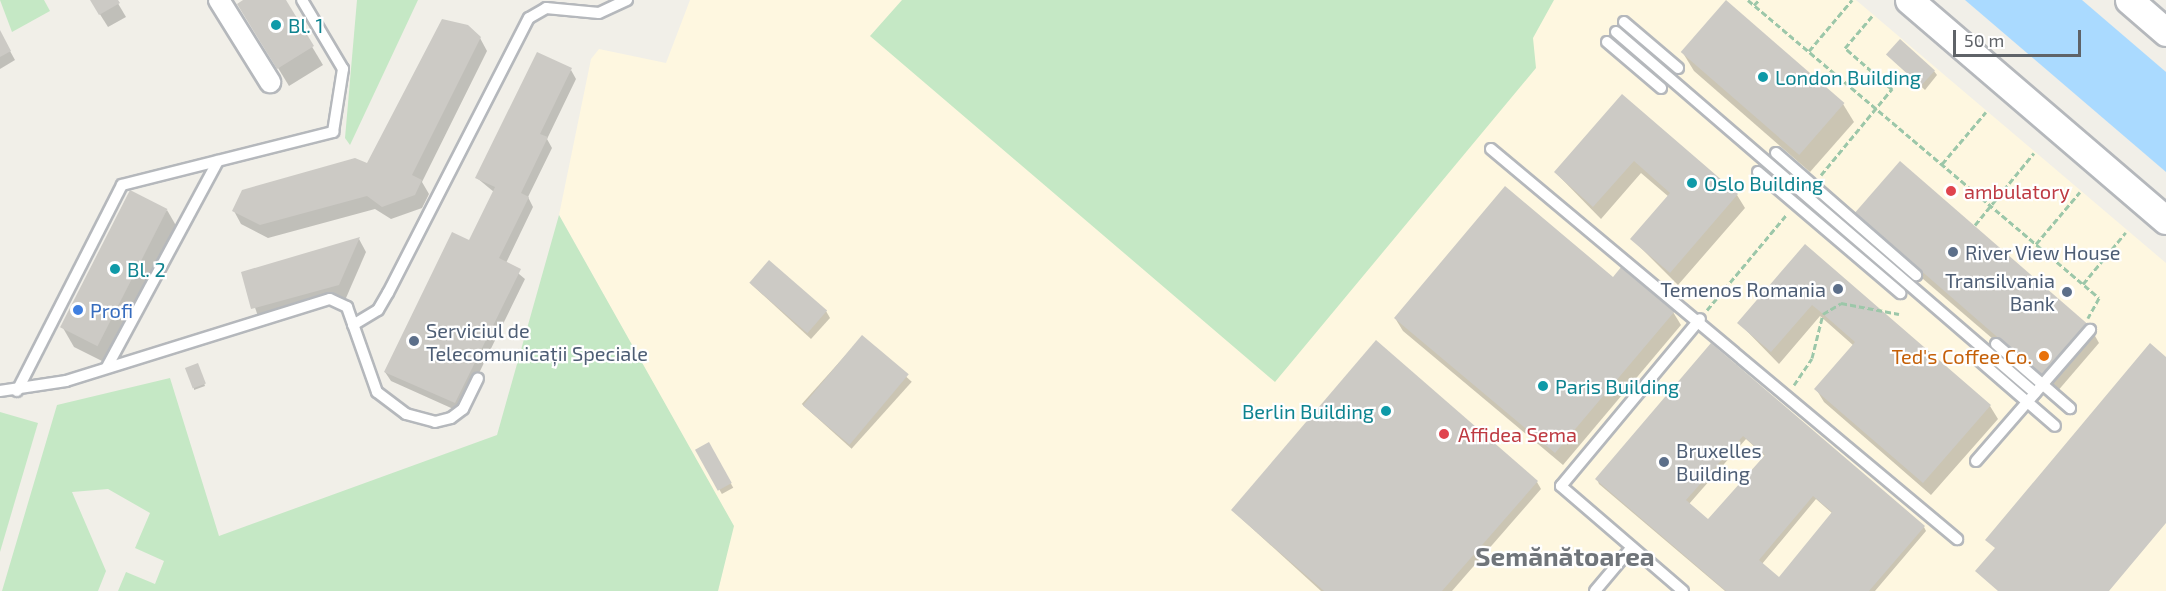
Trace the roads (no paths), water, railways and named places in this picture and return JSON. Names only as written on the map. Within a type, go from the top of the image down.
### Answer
[{"type":"main road","points":[[1909,0],[2166,220]]},
{"type":"main road","points":[[2129,0],[2166,32]]},
{"type":"main road","points":[[2157,0],[2166,9]]},
{"type":"street","points":[[219,0],[270,82]]},
{"type":"lane","points":[[17,391],[122,185],[333,132],[343,69],[302,0]]},
{"type":"lane","points":[[352,326],[378,309],[388,293],[529,18],[546,8],[599,13],[627,0]]},
{"type":"lane","points":[[1624,22],[1678,68]]},
{"type":"lane","points":[[1616,32],[2035,393]]},
{"type":"lane","points":[[1607,42],[1661,88]]},
{"type":"lane","points":[[1491,149],[1700,319],[1958,539]]},
{"type":"lane","points":[[1776,153],[1916,275]]},
{"type":"lane","points":[[107,368],[218,161]]},
{"type":"lane","points":[[1758,172],[1900,293]]},
{"type":"lane","points":[[0,391],[17,391],[107,368],[330,299],[346,308],[368,379],[406,414],[435,422],[451,418],[462,409],[478,378]]},
{"type":"lane","points":[[1683,591],[1561,486],[1700,319]]},
{"type":"lane","points":[[1976,461],[2090,330]]},
{"type":"lane","points":[[1996,344],[2070,408]]},
{"type":"lane","points":[[1980,361],[2055,426]]},
{"type":"lane","points":[[1595,591],[1632,547]]},
{"type":"water","points":[[1965,0],[2082,0],[2166,72],[2166,172]]},
{"type":"place","name":"Bl. 1","points":[[276,25]]},
{"type":"place","name":"London Building","points":[[1763,77]]},
{"type":"place","name":"Oslo Building","points":[[1692,183]]},
{"type":"place","name":"ambulatory","points":[[1951,191]]},
{"type":"place","name":"River View House","points":[[1953,252]]},
{"type":"place","name":"Bl. 2","points":[[115,269]]},
{"type":"place","name":"Temenos Romania","points":[[1838,289]]},
{"type":"place","name":"Transilvania Bank","points":[[2067,292]]},
{"type":"place","name":"Profi","points":[[78,310]]},
{"type":"place","name":"Serviciul de Telecomunicații Speciale","points":[[414,341]]},
{"type":"place","name":"Ted's Coffee Co.","points":[[2044,356]]},
{"type":"place","name":"Paris Building","points":[[1543,386]]},
{"type":"place","name":"Berlin Building","points":[[1386,411]]},
{"type":"place","name":"Affidea Sema","points":[[1444,434]]},
{"type":"place","name":"Bruxelles Building","points":[[1664,462]]},
{"type":"district","name":"Semănătoarea","points":[[1565,556]]}]
